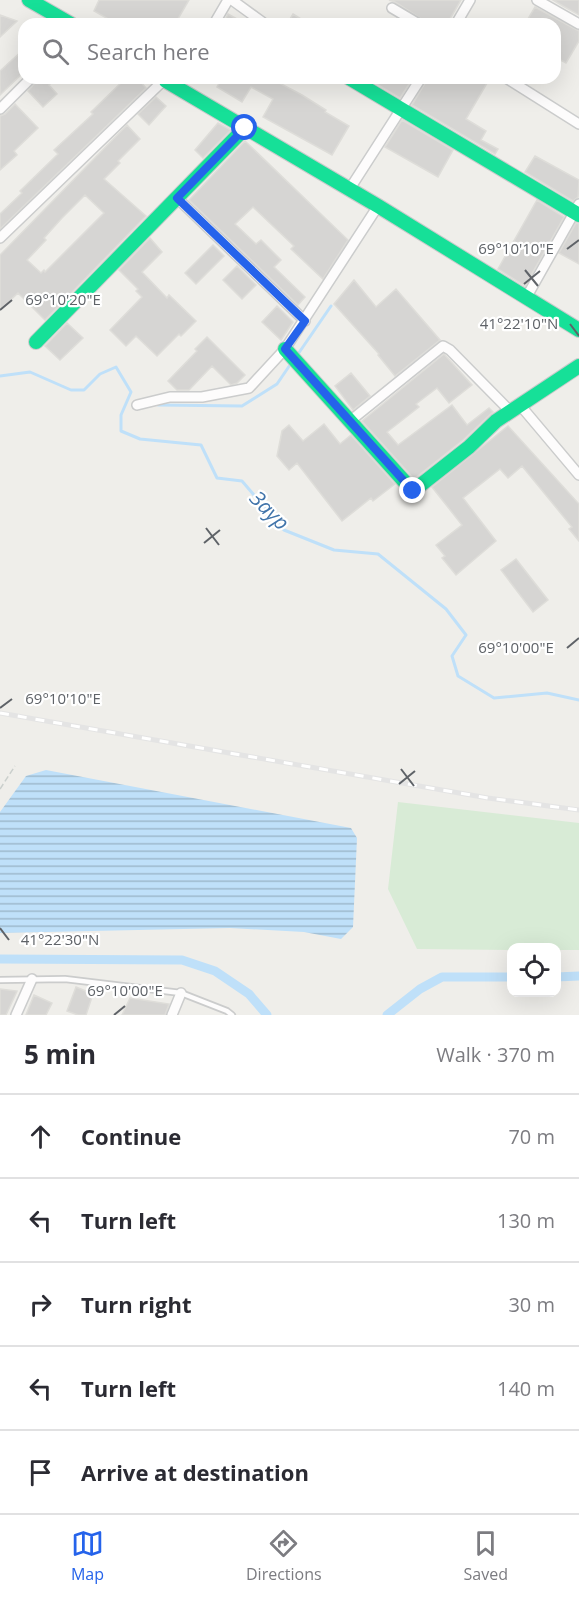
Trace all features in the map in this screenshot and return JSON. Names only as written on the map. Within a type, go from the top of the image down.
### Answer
[{"type":"street","points":[[29,0],[60,18]]},
{"type":"street","points":[[218,18],[230,0],[256,18]]},
{"type":"street","points":[[460,18],[470,0]]},
{"type":"street","points":[[537,0],[579,24]]},
{"type":"street","points":[[392,8],[409,18]]},
{"type":"street","points":[[0,109],[25,84]]},
{"type":"street","points":[[0,238],[163,84]]},
{"type":"street","points":[[176,84],[579,330]]},
{"type":"street","points":[[359,84],[578,210],[525,297]]},
{"type":"street","points":[[349,190],[416,84]]},
{"type":"street","points":[[516,84],[579,124]]},
{"type":"street","points":[[36,342],[245,128]]},
{"type":"street","points":[[177,198],[305,321]]},
{"type":"street","points":[[137,405],[170,397],[202,397],[249,388],[285,349],[305,321],[378,206]]},
{"type":"street","points":[[350,421],[443,346],[515,408],[579,475]]},
{"type":"street","points":[[285,349],[413,491],[469,447],[496,420],[579,366]]},
{"type":"street","points":[[16,1015],[32,979]]},
{"type":"street","points":[[172,1015],[181,993]]},
{"type":"lane","points":[[0,980],[65,979],[181,993],[232,1015]]},
{"type":"path","points":[[0,789],[15,766]]},
{"type":"green space","points":[[398,802],[579,823],[579,950],[561,950],[561,943],[507,943],[507,950],[417,949],[388,889]]},
{"type":"water","points":[[46,770],[351,828],[357,838],[353,927],[341,939],[304,932],[230,928],[0,933],[0,812],[26,776]]},
{"type":"building","points":[[99,0],[189,0],[178,18],[106,18],[94,11]]},
{"type":"building","points":[[389,0],[461,0],[450,18],[420,18]]},
{"type":"building","points":[[553,0],[579,0],[579,15],[563,6]]},
{"type":"building","points":[[535,7],[555,18],[529,18]]},
{"type":"building","points":[[0,15],[17,21],[0,37]]},
{"type":"building","points":[[561,21],[579,31],[579,41],[566,63],[561,60]]},
{"type":"building","points":[[18,54],[18,78],[0,95],[0,71]]},
{"type":"building","points":[[34,84],[50,84],[57,94],[43,107],[28,91]]},
{"type":"building","points":[[120,84],[142,84],[146,88],[0,229],[0,214],[58,154],[54,150],[93,114],[91,112]]},
{"type":"building","points":[[219,84],[281,84],[349,126],[332,155],[263,117],[273,99],[251,87],[242,102],[217,87]]},
{"type":"building","points":[[376,84],[409,84],[400,98]]},
{"type":"building","points":[[424,84],[486,84],[466,119],[486,131],[481,140],[498,149],[495,154],[412,105]]},
{"type":"building","points":[[156,97],[166,106],[149,125],[138,114]]},
{"type":"building","points":[[15,104],[38,128],[14,151],[17,155],[0,170],[0,116]]},
{"type":"building","points":[[402,120],[453,150],[438,177],[385,147]]},
{"type":"building","points":[[218,123],[231,130],[203,158],[195,150]]},
{"type":"building","points":[[127,125],[140,139],[104,179],[146,216],[45,320],[18,293],[0,310],[0,255]],"holes":[[[85,195],[104,213],[45,272],[44,270],[41,273],[27,260],[46,240],[44,238]]]},
{"type":"building","points":[[245,141],[348,240],[323,279],[291,249],[294,246],[253,207],[235,224],[256,244],[261,240],[281,260],[274,267],[305,297],[298,305],[189,200]]},
{"type":"building","points":[[535,156],[579,180],[578,197],[573,201],[525,172]]},
{"type":"building","points":[[537,200],[564,217],[525,286],[498,269]]},
{"type":"building","points":[[576,223],[579,224],[579,264],[559,253]]},
{"type":"building","points":[[150,238],[162,252],[142,272],[167,298],[169,295],[196,321],[157,356],[136,336],[126,346],[110,330],[142,297],[136,291],[138,289],[119,270]]},
{"type":"building","points":[[213,245],[224,256],[196,284],[185,273]]},
{"type":"building","points":[[237,266],[256,285],[242,299],[223,280]]},
{"type":"building","points":[[354,280],[376,307],[396,289],[440,340],[395,376],[379,354],[334,304]]},
{"type":"building","points":[[277,306],[293,322],[281,340],[262,322]]},
{"type":"building","points":[[67,323],[83,338],[60,360],[45,346]]},
{"type":"building","points":[[207,337],[245,375],[237,383],[231,385],[212,366],[189,390],[177,390],[168,381],[197,351],[195,349]]},
{"type":"building","points":[[444,354],[472,385],[449,403],[437,388],[416,404],[419,407],[387,432],[398,445],[452,405],[467,425],[489,408],[493,412],[463,440],[414,479],[362,421]]},
{"type":"building","points":[[351,373],[370,396],[353,410],[335,386]]},
{"type":"building","points":[[324,424],[340,444],[351,435],[395,484],[373,501],[371,498],[342,521],[297,463],[289,470],[277,456],[282,431],[289,425],[303,441]]},
{"type":"building","points":[[508,426],[579,504],[579,541],[569,529],[572,527],[522,466],[508,478],[500,469],[463,498],[496,541],[456,575],[442,558],[445,556],[436,545],[462,525],[432,487]]},
{"type":"building","points":[[516,559],[548,600],[533,612],[501,570]]},
{"type":"building","points":[[76,987],[93,994],[86,1015],[67,1011]]},
{"type":"building","points":[[0,989],[17,991],[6,1015],[0,1015]]},
{"type":"building","points":[[34,995],[52,1003],[46,1015],[26,1015]]},
{"type":"building","points":[[130,998],[169,1004],[165,1015],[122,1015]]},
{"type":"waterway","points":[[296,357],[331,306]]},
{"type":"waterway","points":[[158,405],[242,406],[277,384],[292,362]]},
{"type":"waterway","name":"Заур","points":[[0,376],[30,372],[71,390],[84,390],[100,374],[116,367],[131,392],[121,415],[121,431],[140,439],[201,445],[217,478],[242,481],[284,530],[334,550],[378,554],[446,609],[466,635],[452,656],[458,676],[494,698],[547,693],[579,700]]},
{"type":"waterway","points":[[0,959],[182,960],[215,971],[249,994],[267,1015]]},
{"type":"waterway","points":[[561,977],[579,976]]},
{"type":"waterway","points":[[387,1015],[420,989],[442,977],[507,977]]},
{"type":"railway","points":[[0,713],[488,798],[579,810]]},
{"type":"traffic: fast","points":[[29,0],[60,18]]},
{"type":"traffic: fast","points":[[171,84],[378,206],[579,330]]},
{"type":"traffic: fast","points":[[359,84],[579,215]]},
{"type":"traffic: fast","points":[[36,342],[245,128]]},
{"type":"traffic: fast","points":[[285,349],[413,491],[469,447],[496,421],[579,366]]},
{"type":"route","points":[[245,128],[177,198],[305,321],[285,349],[413,491]]}]
